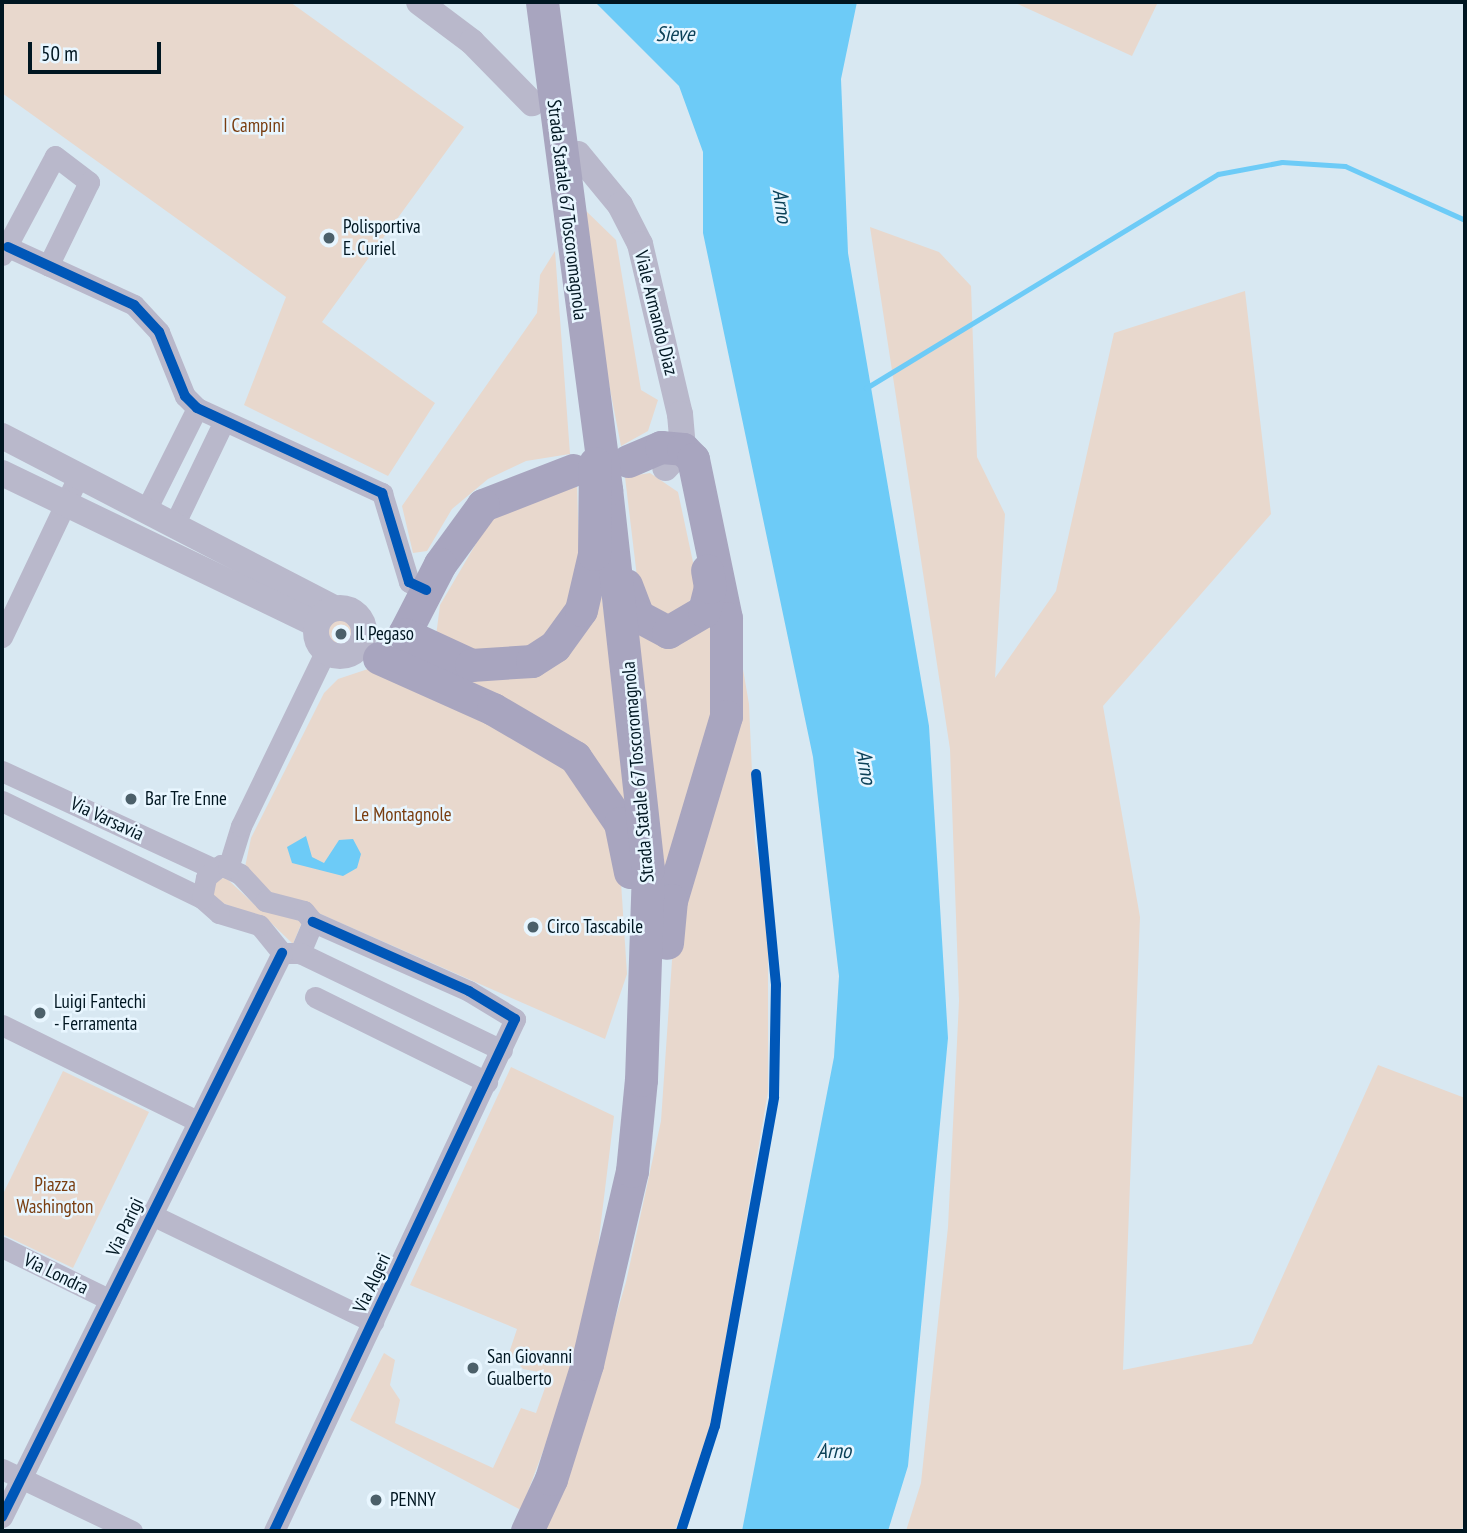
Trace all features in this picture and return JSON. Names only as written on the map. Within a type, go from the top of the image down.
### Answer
[{"type":"main road","name":"Strada Statale 67 Toscoromagnola","points":[[527,1531],[551,1479],[587,1364],[632,1171],[641,1080],[648,869],[627,653],[605,555],[596,439],[542,2]]},
{"type":"main road","points":[[605,555],[638,616],[668,632],[689,625],[704,611],[710,587],[690,493],[674,458]]},
{"type":"main road","points":[[632,1171],[645,1139],[671,900],[712,774],[728,684],[722,589],[698,472],[674,458]]},
{"type":"main road","points":[[573,470],[483,505],[426,590],[404,634],[471,665],[532,661],[555,646],[582,610],[605,555]]},
{"type":"main road","points":[[366,656],[537,732],[575,757],[610,801],[628,859],[632,1044],[641,1080]]},
{"type":"street","points":[[419,2],[514,83],[532,103]]},
{"type":"street","name":"Viale Armando Diaz","points":[[578,154],[620,205],[640,244],[674,458]]},
{"type":"street","points":[[48,265],[89,182],[55,156],[5,251],[48,265],[134,305],[159,332],[185,396],[197,408],[382,493],[409,582],[426,590]]},
{"type":"street","points":[[147,508],[197,408]]},
{"type":"street","points":[[175,523],[224,421]]},
{"type":"street","points":[[2,436],[175,523],[272,588]]},
{"type":"street","points":[[2,472],[65,504],[272,588],[325,616],[350,609],[362,620],[404,634]]},
{"type":"street","points":[[2,637],[79,475]]},
{"type":"street","points":[[202,898],[220,868],[326,652],[325,616]]},
{"type":"street","points":[[362,620],[366,656]]},
{"type":"street","points":[[326,652],[366,656],[404,634]]},
{"type":"street","name":"Via Varsavia","points":[[2,771],[145,837],[220,868],[265,901],[304,911],[313,922]]},
{"type":"street","points":[[6,811],[25,782]]},
{"type":"street","name":"Via Varsavia","points":[[6,811],[202,898],[219,914],[259,925],[291,953]]},
{"type":"street","points":[[132,865],[145,837]]},
{"type":"street","name":"Via Parigi","points":[[2,1517],[10,1474],[110,1300],[195,1120],[291,953],[313,922]]},
{"type":"street","name":"Via Algeri","points":[[274,1531],[515,1020],[457,985],[313,922]]},
{"type":"street","points":[[291,953],[502,1050]]},
{"type":"street","points":[[315,998],[487,1082]]},
{"type":"street","points":[[2,1025],[195,1120]]},
{"type":"street","points":[[150,1214],[373,1322]]},
{"type":"street","name":"Via Londra","points":[[2,1247],[110,1300]]},
{"type":"street","points":[[10,1474],[132,1531]]},
{"type":"green space","name":"I Campini","points":[[2,2],[290,2],[464,127],[322,322],[435,403],[388,476],[244,405],[286,297],[2,93]]},
{"type":"green space","points":[[1013,2],[1158,2],[1132,56]]},
{"type":"green space","points":[[584,209],[616,240],[641,390],[658,400],[648,431],[621,446],[595,312]]},
{"type":"green space","points":[[870,227],[939,252],[971,286],[977,457],[1005,514],[995,678],[1056,591],[1114,333],[1245,291],[1271,514],[1103,706],[1140,917],[1123,1370],[1252,1344],[1378,1065],[1465,1098],[1465,1525],[1459,1531],[906,1531],[921,1483],[948,1227],[959,1001],[950,749]]},
{"type":"green space","points":[[555,251],[570,454],[526,461],[488,479],[452,509],[427,551],[413,553],[402,506],[537,313],[540,275]]},
{"type":"green space","points":[[650,473],[678,492],[699,590],[674,619],[640,602],[625,477]]},
{"type":"green space","points":[[577,483],[580,589],[545,643],[485,661],[436,636],[440,605],[494,513]]},
{"type":"green space","points":[[601,591],[631,816],[446,665],[506,675]]},
{"type":"green space","points":[[730,594],[749,704],[755,841],[768,922],[768,1092],[711,1425],[675,1531],[543,1531],[589,1407],[626,1282],[661,1121],[673,946]]},
{"type":"green space","points":[[716,609],[717,704],[666,885],[635,631]]},
{"type":"green space","points":[[340,616],[352,621],[357,633],[352,645],[340,650],[328,645],[323,633],[328,621]]},
{"type":"green space","name":"Le Montagnole","points":[[368,669],[456,702],[571,773],[601,813],[620,867],[627,974],[605,1039],[268,891],[245,867],[251,838],[324,693],[338,679]]},
{"type":"green space","points":[[225,877],[255,905],[302,922],[293,944],[268,920],[214,900],[212,884]]},
{"type":"green space","points":[[511,1067],[614,1116],[594,1279],[564,1395],[521,1510],[350,1420],[384,1353],[395,1360],[390,1385],[400,1400],[395,1423],[493,1468],[521,1408],[536,1413],[550,1374],[523,1369],[509,1353],[517,1329],[410,1285]]},
{"type":"green space","name":"Piazza Washington","points":[[63,1071],[149,1112],[73,1268],[2,1234],[2,1196]]},
{"type":"water","name":"Arno","points":[[595,2],[857,2],[841,79],[848,253],[929,726],[948,1038],[908,1466],[888,1531],[742,1531],[834,1057],[839,976],[813,757],[703,233],[703,152],[679,86]]},
{"type":"water","points":[[306,836],[312,857],[324,863],[339,840],[353,839],[361,854],[357,868],[343,876],[292,863],[287,847]]},
{"type":"waterway","points":[[866,388],[1218,174],[1282,162],[1345,166],[1465,220]]},
{"type":"cycle path","points":[[8,247],[134,305],[159,332],[185,396],[197,408],[382,493],[409,582],[426,590]]},
{"type":"cycle path","points":[[681,1531],[715,1426],[774,1097],[776,985],[756,774]]},
{"type":"cycle path","points":[[274,1531],[515,1019],[469,991],[313,922]]},
{"type":"cycle path","points":[[2,1517],[282,953]]},
{"type":"place","name":"Polisportiva E. Curiel","points":[[329,238]]},
{"type":"place","name":"Il Pegaso","points":[[341,634]]},
{"type":"place","name":"Bar Tre Enne","points":[[131,799]]},
{"type":"place","name":"Circo Tascabile","points":[[533,927]]},
{"type":"place","name":"Luigi Fantechi - Ferramenta","points":[[40,1013]]},
{"type":"place","name":"San Giovanni Gualberto","points":[[473,1368]]},
{"type":"place","name":"PENNY","points":[[376,1500]]},
{"type":"water label","name":"Sieve","points":[[675,34]]}]
